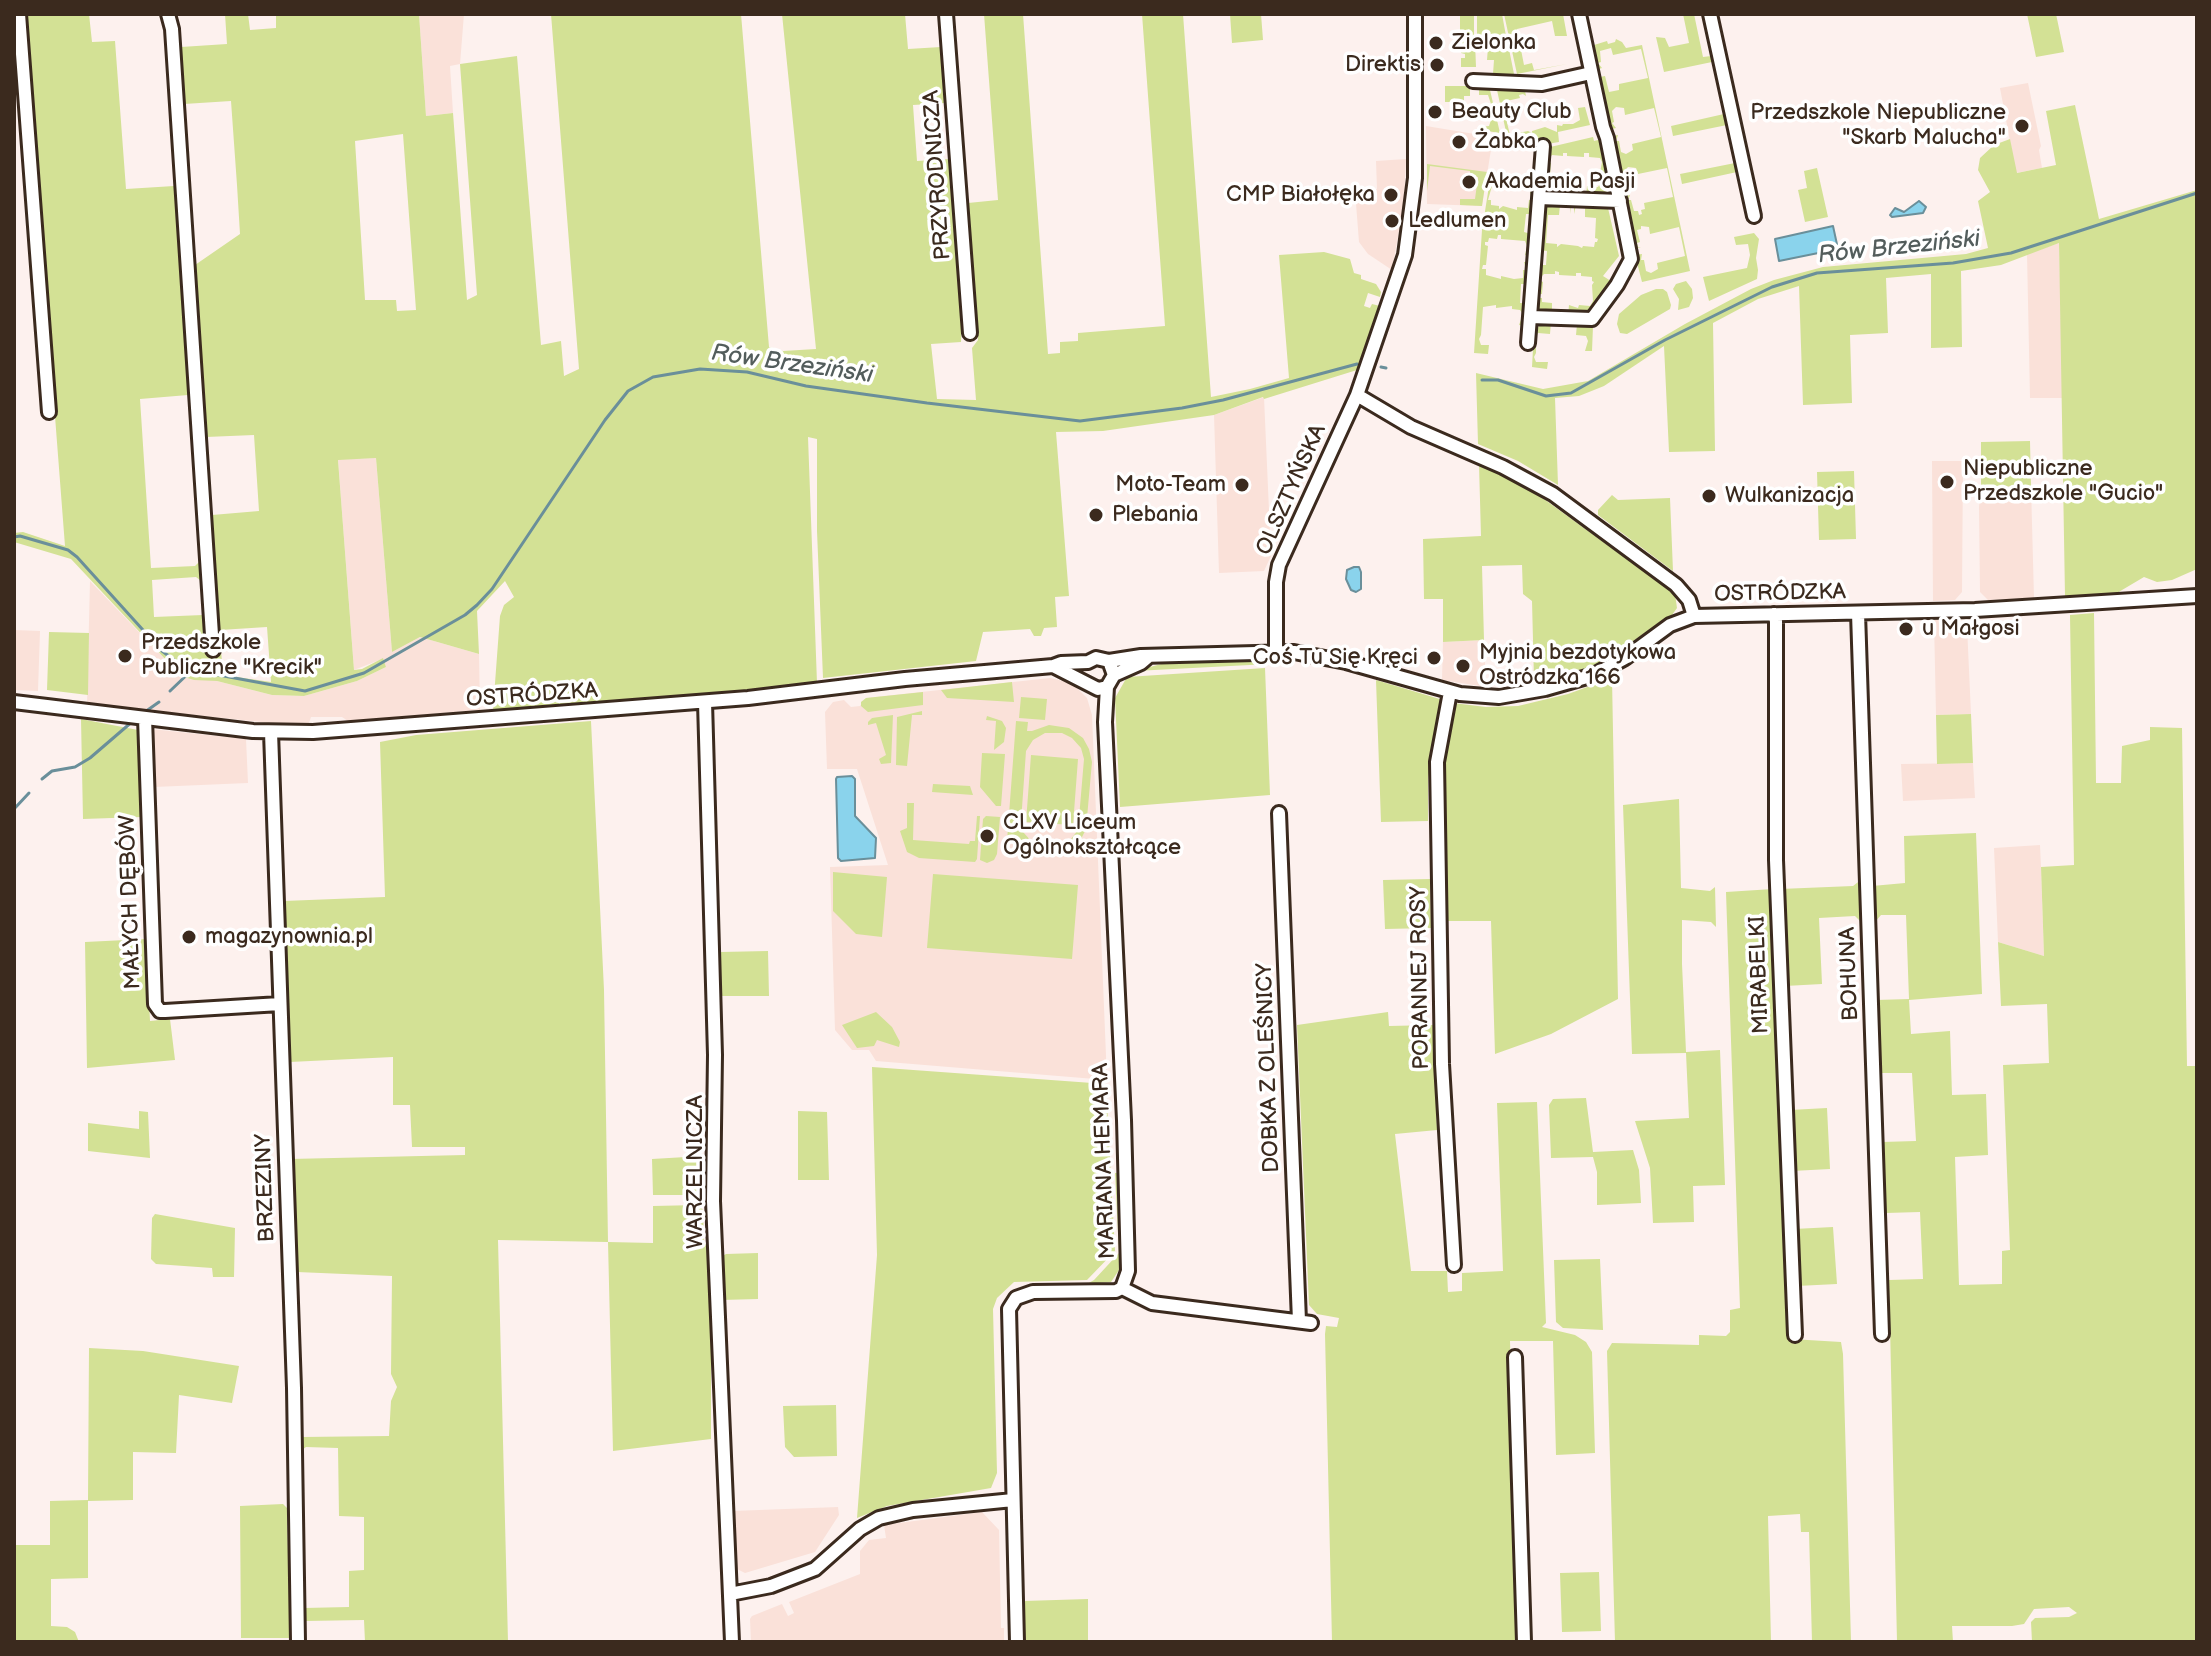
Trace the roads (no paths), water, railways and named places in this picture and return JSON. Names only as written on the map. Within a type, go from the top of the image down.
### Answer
[{"type":"street","points":[[19,14],[49,412]]},
{"type":"street","points":[[168,14],[172,29],[213,650]]},
{"type":"street","name":"PRZYRODNICZA","points":[[946,14],[970,333]]},
{"type":"street","name":"OLSZTYŃSKA","points":[[1276,651],[1276,582],[1279,565],[1357,395],[1399,279],[1409,232],[1415,164],[1415,14]]},
{"type":"street","points":[[1531,311],[1588,321],[1617,285],[1631,259],[1579,14]]},
{"type":"street","points":[[1710,14],[1754,216]]},
{"type":"street","points":[[1473,81],[1542,84],[1591,73]]},
{"type":"street","points":[[1528,343],[1543,146]]},
{"type":"street","points":[[1539,198],[1606,203],[1620,201]]},
{"type":"street","points":[[1357,395],[1411,427],[1503,467],[1553,494],[1676,585],[1689,600],[1694,616]]},
{"type":"street","name":"OSTRÓDZKA","points":[[14,702],[271,732],[330,731],[705,702],[1053,666],[1088,662],[1096,658],[1109,661],[1141,656],[1276,651],[1346,662],[1450,692],[1478,697],[1510,696],[1605,671],[1670,625],[1694,616],[2065,606],[2197,596]]},
{"type":"street","name":"BOHUNA","points":[[1858,613],[1882,1334]]},
{"type":"street","name":"MIRABELKI","points":[[1774,614],[1777,904],[1795,1335]]},
{"type":"street","name":"OSTRÓDZKA","points":[[1053,666],[1100,682],[1148,657]]},
{"type":"street","points":[[1088,662],[1083,671],[1100,682],[1109,661]]},
{"type":"street","name":"MARIANA HEMARA","points":[[1017,1642],[1011,1304],[1024,1294],[1033,1292],[1109,1293],[1122,1288],[1128,1271],[1105,722],[1100,682]]},
{"type":"street","name":"PORANNEJ ROSY","points":[[1450,692],[1437,762],[1442,1064],[1454,1265]]},
{"type":"street","name":"WARZELNICZA","points":[[705,702],[716,1063],[713,1201],[732,1642]]},
{"type":"street","name":"MAŁYCH DĘBÓW","points":[[145,718],[156,1008],[165,1011],[280,1004]]},
{"type":"street","name":"BRZEZINY","points":[[271,732],[294,1388],[298,1642]]},
{"type":"street","name":"DOBKA Z OLEŚNICY","points":[[1122,1288],[1152,1303],[1305,1322],[1279,813]]},
{"type":"street","points":[[1515,1357],[1524,1642]]},
{"type":"street","points":[[730,1594],[781,1583],[815,1569],[860,1529],[889,1514],[1013,1500]]},
{"type":"water","points":[[1919,201],[1926,207],[1923,213],[1890,215],[1895,208],[1904,212]]},
{"type":"water","points":[[1833,226],[1838,249],[1779,261],[1775,239]]},
{"type":"water","points":[[1359,567],[1361,572],[1361,589],[1356,592],[1351,590],[1346,579],[1347,570]]},
{"type":"water","points":[[852,776],[855,779],[855,816],[876,838],[875,858],[841,861],[838,858],[836,779]]},
{"type":"waterway","name":"Rów Brzeziński","points":[[1482,380],[1498,380],[1546,396],[1571,393],[1665,340],[1772,287],[1817,273],[1953,263],[2011,253],[2197,193]]},
{"type":"waterway","name":"Rów Brzeziński","points":[[14,537],[68,550],[162,651],[186,669],[305,691],[364,673],[477,605],[492,589],[605,420],[628,391],[653,377],[700,369],[747,372],[806,386],[1080,421],[1223,400],[1357,364]]},
{"type":"waterway","name":"Rów Brzeziński","points":[[1381,367],[1386,368]]},
{"type":"waterway","name":"Rów Brzeziński","points":[[170,691],[192,670]]},
{"type":"waterway","name":"Rów Brzeziński","points":[[142,714],[159,702]]},
{"type":"waterway","name":"Rów Brzeziński","points":[[42,779],[52,771],[75,767],[90,758],[133,721]]},
{"type":"waterway","name":"Rów Brzeziński","points":[[14,809],[29,793]]},
{"type":"place","name":"Zielonka","points":[[1436,43]]},
{"type":"place","name":"Direktis","points":[[1437,65]]},
{"type":"place","name":"Beauty Club","points":[[1435,112]]},
{"type":"place","name":"Przedszkole Niepubliczne \"Skarb Malucha\"","points":[[2022,126]]},
{"type":"place","name":"Żabka","points":[[1459,142]]},
{"type":"place","name":"Akademia Pasji","points":[[1469,182]]},
{"type":"place","name":"CMP Białołęka","points":[[1391,195]]},
{"type":"place","name":"Ledlumen","points":[[1392,221]]},
{"type":"place","name":"Niepubliczne Przedszkole \"Gucio\"","points":[[1947,482]]},
{"type":"place","name":"Moto-Team","points":[[1242,485]]},
{"type":"place","name":"Wulkanizacja","points":[[1709,496]]},
{"type":"place","name":"Plebania","points":[[1096,515]]},
{"type":"place","name":"u Małgosi","points":[[1906,629]]},
{"type":"place","name":"Przedszkole Publiczne \"Krecik\"","points":[[125,656]]},
{"type":"place","name":"Coś Tu Się Kręci","points":[[1434,658]]},
{"type":"place","name":"Myjnia bezdotykowa Ostródzka 166","points":[[1463,666]]},
{"type":"place","name":"CLXV Liceum Ogólnokształcące","points":[[987,836]]},
{"type":"place","name":"magazynownia.pl","points":[[189,937]]}]
